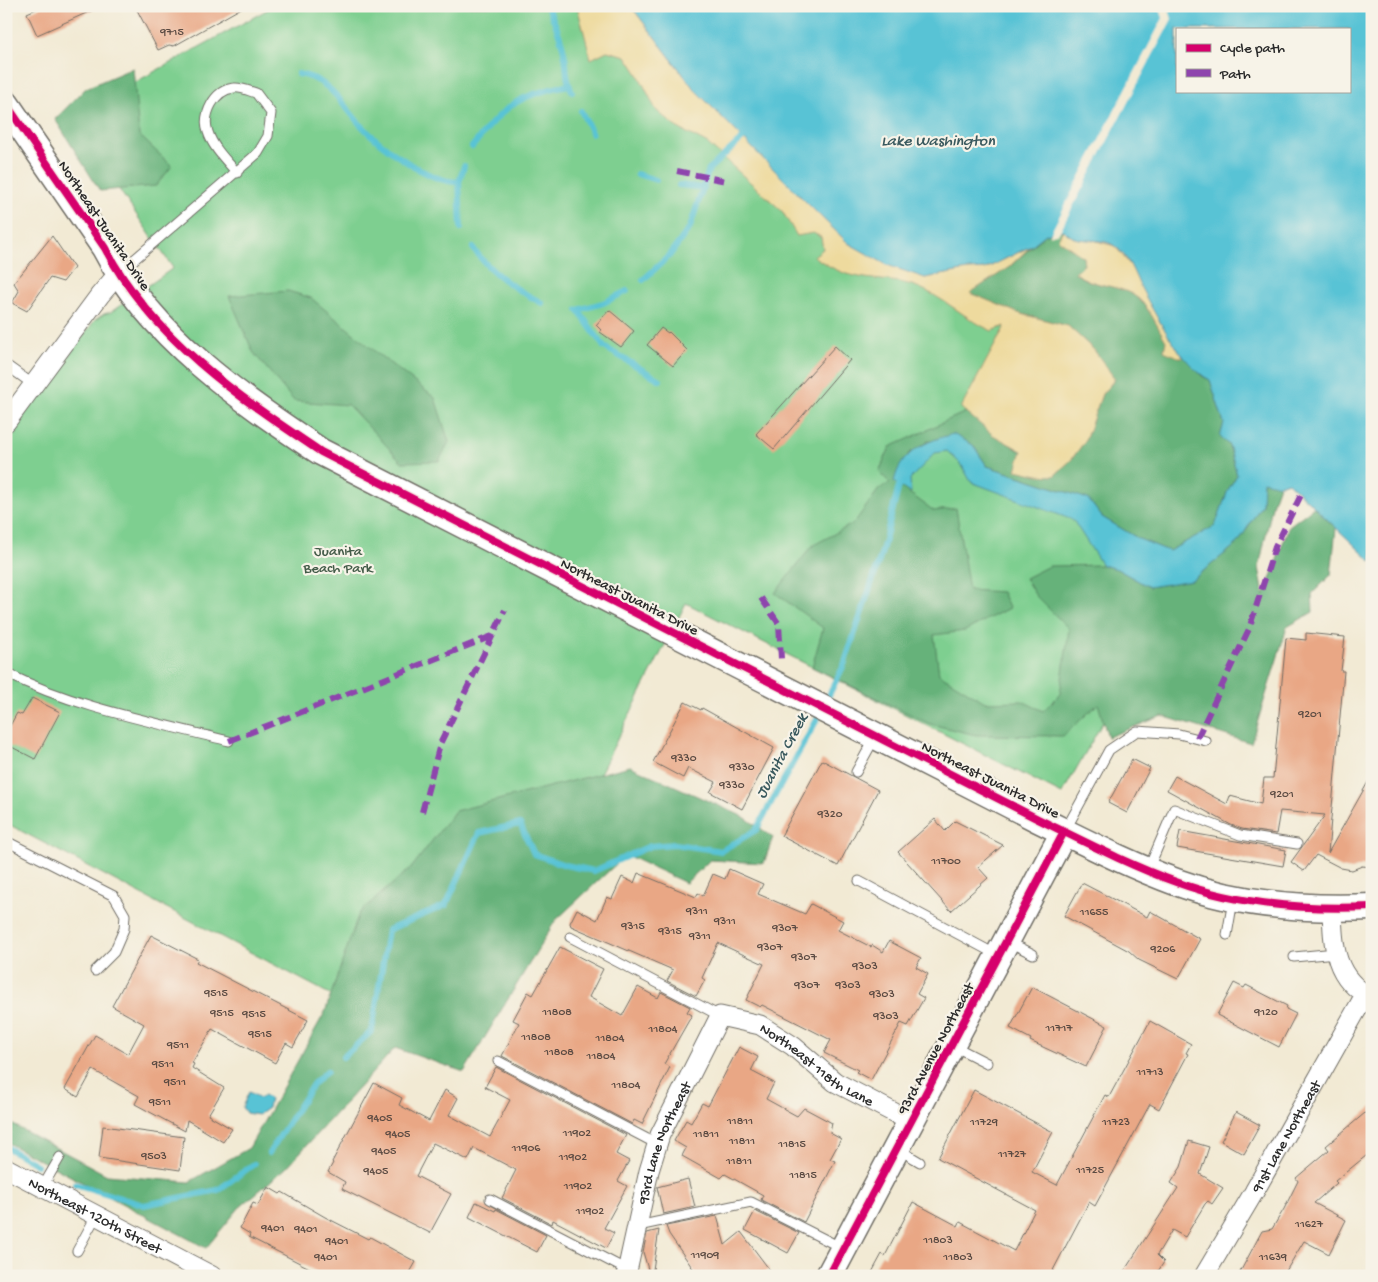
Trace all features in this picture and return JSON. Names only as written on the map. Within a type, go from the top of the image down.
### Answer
[{"type":"main road","name":"Northeast Juanita Drive","points":[[6,104],[105,248],[118,274],[174,338],[208,370],[255,408],[321,452],[1064,832],[1148,870],[1177,882],[1233,897],[1284,906],[1372,907]]},
{"type":"main road","name":"93rd Avenue Northeast","points":[[830,1276],[844,1249],[909,1156],[912,1122],[1064,832]]},
{"type":"street","points":[[9,425],[34,385],[100,295],[118,274]]},
{"type":"street","points":[[1332,908],[1333,938],[1341,971],[1368,996]]},
{"type":"street","name":"91st Lane Northeast","points":[[1204,1276],[1368,996]]},
{"type":"street","name":"Northeast 118th Lane","points":[[720,1016],[760,1025],[793,1046],[835,1082],[912,1122]]},
{"type":"street","name":"93rd Lane Northeast","points":[[627,1273],[649,1171],[657,1144],[720,1016]]},
{"type":"street","name":"Northeast 120th Street","points":[[6,1168],[212,1276]]},
{"type":"lane","points":[[118,274],[237,174],[264,144],[271,125],[271,114],[256,93],[233,88],[222,92],[216,98],[206,118],[211,141],[237,174]]},
{"type":"lane","points":[[6,365],[34,385]]},
{"type":"lane","points":[[6,673],[39,689],[94,707],[229,741]]},
{"type":"lane","points":[[1064,832],[1109,750],[1137,731],[1179,734],[1206,741]]},
{"type":"lane","points":[[856,772],[876,736]]},
{"type":"lane","points":[[1148,870],[1174,810],[1240,834],[1296,844]]},
{"type":"lane","points":[[6,841],[114,896],[125,915],[124,929],[114,952],[95,971]]},
{"type":"lane","points":[[860,881],[1003,949],[1033,954]]},
{"type":"lane","points":[[1227,935],[1233,897]]},
{"type":"lane","points":[[570,937],[720,1016]]},
{"type":"lane","points":[[1294,957],[1336,952]]},
{"type":"lane","points":[[953,1045],[987,1063]]},
{"type":"lane","points":[[498,1061],[657,1144]]},
{"type":"lane","points":[[42,1188],[60,1157]]},
{"type":"lane","points":[[490,1199],[627,1273]]},
{"type":"lane","points":[[638,1226],[751,1202],[844,1249]]},
{"type":"lane","points":[[77,1251],[96,1216]]},
{"type":"green space","name":"Juanita Beach Park","points":[[274,6],[631,6],[1046,234],[1093,240],[1202,376],[1210,380],[1244,473],[1062,794],[686,603],[457,1057],[339,999],[6,823],[6,439],[95,320],[111,312],[173,268],[70,118]]},
{"type":"green space","points":[[133,68],[139,135],[172,166],[156,186],[100,191],[55,119],[86,88]]},
{"type":"green space","points":[[1063,230],[1059,239],[1083,257],[1084,264],[1075,273],[1089,281],[1124,290],[1139,299],[1149,311],[1178,357],[1185,357],[1202,376],[1210,380],[1224,423],[1220,437],[1229,445],[1237,475],[1228,490],[1215,526],[1169,551],[1139,539],[1102,517],[1088,499],[987,466],[973,445],[928,441],[909,453],[894,482],[934,511],[956,508],[969,590],[1002,592],[1009,608],[965,631],[934,635],[939,674],[985,702],[1022,701],[1043,711],[1060,694],[1069,629],[1036,596],[1025,578],[1049,566],[1102,565],[1117,569],[1149,587],[1192,580],[1238,543],[1262,504],[1263,480],[1279,485],[1273,502],[1259,567],[1264,596],[1289,526],[1314,507],[1336,528],[1331,575],[1312,594],[1313,612],[1287,627],[1251,743],[1162,716],[1108,737],[1098,704],[1063,736],[976,735],[930,724],[812,667],[823,628],[775,593],[812,546],[854,523],[879,489],[890,483],[879,472],[890,447],[956,416],[966,412],[1054,476],[1071,460],[1085,441],[1102,394],[1115,380],[1094,350],[1068,326],[1018,313],[969,293],[1008,268],[1046,234]]},
{"type":"green space","points":[[288,291],[311,298],[435,398],[449,442],[439,461],[402,462],[348,405],[294,401],[253,352],[229,296]]},
{"type":"green space","points":[[630,766],[744,817],[773,837],[764,863],[710,860],[686,883],[626,855],[555,921],[464,1072],[395,1048],[286,1168],[239,1208],[206,1248],[6,1142],[6,1121],[107,1175],[189,1182],[249,1148],[325,1012],[359,913],[412,867],[455,811]]},
{"type":"sand","points":[[577,6],[631,6],[695,90],[848,243],[925,278],[967,270],[985,269],[1031,246],[1008,268],[970,293],[1018,313],[1068,326],[1094,350],[1115,379],[1102,394],[1085,441],[1071,460],[1054,476],[1038,475],[1016,470],[1022,451],[993,435],[961,408],[1005,326],[992,331],[915,286],[846,274],[816,258],[814,256],[823,249],[821,237],[813,233],[797,236],[782,211],[708,144],[676,127],[656,110],[638,74],[626,56],[607,51],[591,59]]},
{"type":"sand","points":[[1063,230],[1074,238],[1093,240],[1115,246],[1131,266],[1162,324],[1185,357],[1178,357],[1164,351],[1166,341],[1150,313],[1139,299],[1124,290],[1089,281],[1075,272],[1084,265],[1083,257],[1058,239]]},
{"type":"water","name":"Lake Washington","points":[[631,6],[1372,6],[1372,562],[1288,482],[1279,485],[1263,481],[1262,504],[1238,543],[1192,580],[1149,587],[1117,569],[1102,565],[1073,520],[971,482],[961,464],[947,451],[935,453],[910,479],[911,493],[894,482],[902,463],[908,455],[924,444],[953,434],[973,445],[987,466],[1088,499],[1102,517],[1139,539],[1169,551],[1215,526],[1228,490],[1237,475],[1229,445],[1220,437],[1224,423],[1210,380],[1189,363],[1170,338],[1146,298],[1127,260],[1112,244],[1075,238],[1063,230],[1046,234],[1031,246],[985,269],[967,270],[925,278],[887,265],[848,243],[695,90]]},
{"type":"water","points":[[249,1092],[260,1098],[264,1095],[270,1099],[268,1108],[258,1115],[246,1113],[242,1107]]},
{"type":"pier","points":[[1159,6],[1168,6],[1172,19],[1059,233],[1049,236],[1163,18]]},
{"type":"building","points":[[43,6],[102,6],[37,35],[27,13]]},
{"type":"building","points":[[135,6],[245,6],[174,46],[169,45],[158,50]]},
{"type":"building","points":[[52,236],[74,268],[63,282],[50,278],[27,311],[12,303],[19,291],[14,283]]},
{"type":"building","points":[[609,310],[634,331],[621,347],[600,332],[601,330],[596,325]]},
{"type":"building","points":[[661,328],[669,332],[687,350],[673,366],[647,345]]},
{"type":"building","points":[[835,346],[850,360],[774,449],[756,434]]},
{"type":"building","points":[[1306,633],[1345,637],[1341,671],[1344,671],[1328,853],[1372,775],[1372,867],[1362,866],[1352,870],[1341,868],[1316,855],[1304,871],[1291,862],[1325,815],[1280,811],[1276,834],[1242,829],[1231,825],[1167,790],[1175,776],[1227,804],[1230,796],[1261,804],[1264,778],[1273,778],[1286,638],[1306,640]]},
{"type":"building","points":[[32,698],[60,712],[35,759],[6,744],[6,733],[17,713],[22,715]]},
{"type":"building","points":[[685,702],[701,710],[702,708],[774,748],[742,809],[710,792],[716,782],[688,768],[683,778],[653,762]]},
{"type":"building","points":[[1132,759],[1150,768],[1127,813],[1108,803]]},
{"type":"building","points":[[822,760],[878,790],[838,866],[781,836]]},
{"type":"building","points":[[935,819],[945,831],[955,821],[1003,845],[978,867],[988,878],[951,911],[898,852]]},
{"type":"building","points":[[1180,831],[1286,850],[1283,866],[1177,848]]},
{"type":"building","points":[[729,869],[763,884],[758,894],[805,914],[811,904],[843,921],[838,930],[871,947],[872,945],[883,952],[889,941],[921,958],[916,967],[928,974],[917,994],[924,998],[908,1026],[901,1023],[871,1080],[856,1072],[858,1070],[824,1053],[831,1040],[762,1005],[760,1007],[746,1000],[764,964],[718,943],[702,978],[705,980],[696,996],[667,981],[673,970],[571,926],[570,923],[577,909],[597,920],[607,897],[612,899],[622,877],[634,883],[638,873],[696,897],[698,893],[703,896],[713,874],[725,879]]},
{"type":"building","points":[[1082,883],[1147,917],[1150,911],[1200,939],[1178,979],[1139,960],[1129,951],[1064,916]]},
{"type":"building","points":[[151,935],[198,959],[196,962],[308,1020],[293,1047],[286,1043],[275,1063],[212,1029],[192,1063],[194,1064],[192,1068],[224,1088],[208,1115],[232,1129],[223,1142],[187,1120],[185,1131],[135,1104],[139,1096],[93,1070],[78,1097],[65,1089],[95,1035],[128,1054],[144,1024],[112,1006]]},
{"type":"building","points":[[560,947],[603,969],[589,997],[622,1016],[638,987],[658,998],[661,992],[690,1007],[687,1012],[692,1015],[664,1064],[670,1067],[642,1124],[634,1120],[632,1124],[502,1056],[519,1023],[513,1020],[528,992],[533,995]]},
{"type":"building","points":[[1234,983],[1244,988],[1246,985],[1287,1006],[1286,1009],[1296,1014],[1279,1047],[1217,1015]]},
{"type":"building","points":[[1032,987],[1107,1026],[1086,1067],[1030,1041],[1031,1039],[1010,1028]]},
{"type":"building","points":[[1150,1021],[1191,1044],[1186,1053],[1188,1054],[1159,1109],[1150,1104],[1095,1206],[1089,1202],[1050,1276],[870,1276],[882,1254],[885,1256],[913,1202],[958,1226],[960,1222],[1014,1251],[1035,1210],[938,1158],[974,1090],[1053,1132],[1032,1172],[1057,1185],[1105,1095],[1109,1097]]},
{"type":"building","points":[[739,1047],[758,1057],[751,1071],[774,1083],[766,1099],[797,1116],[804,1108],[832,1123],[830,1133],[841,1139],[830,1159],[835,1161],[804,1222],[761,1200],[763,1195],[725,1174],[721,1178],[682,1156],[686,1148],[674,1141],[686,1120],[691,1123],[702,1103],[708,1106]]},
{"type":"building","points":[[496,1067],[626,1135],[616,1154],[629,1161],[618,1181],[627,1186],[604,1228],[614,1233],[606,1248],[553,1220],[552,1224],[502,1198],[516,1170],[474,1148],[468,1160],[433,1143],[416,1176],[451,1194],[430,1233],[342,1189],[345,1182],[328,1172],[374,1083],[402,1098],[399,1105],[429,1121],[445,1090],[458,1098],[449,1115],[490,1137],[510,1100],[485,1087]]},
{"type":"building","points":[[1372,1107],[1372,1151],[1335,1181],[1337,1183],[1314,1203],[1346,1220],[1329,1254],[1304,1241],[1283,1276],[1238,1276],[1262,1231],[1272,1229],[1284,1209],[1298,1181],[1296,1178],[1329,1150],[1326,1146]]},
{"type":"building","points":[[1236,1112],[1260,1125],[1244,1154],[1221,1141]]},
{"type":"building","points":[[103,1126],[184,1137],[180,1170],[99,1158]]},
{"type":"building","points":[[1189,1141],[1209,1147],[1200,1174],[1223,1188],[1212,1204],[1208,1201],[1205,1204],[1185,1237],[1172,1230],[1157,1255],[1164,1262],[1155,1276],[1121,1276],[1178,1188],[1171,1183],[1181,1167]]},
{"type":"building","points":[[688,1179],[695,1207],[663,1214],[657,1187]]},
{"type":"building","points":[[268,1187],[280,1194],[282,1192],[325,1217],[368,1239],[370,1237],[416,1262],[408,1276],[325,1276],[249,1237],[250,1234],[240,1228],[253,1203],[258,1205]]},
{"type":"building","points":[[476,1202],[495,1211],[496,1209],[546,1235],[537,1252],[469,1217]]},
{"type":"building","points":[[755,1211],[799,1233],[788,1253],[745,1230]]},
{"type":"building","points":[[717,1216],[725,1245],[741,1232],[769,1269],[760,1276],[698,1276],[669,1234],[666,1226]]},
{"type":"building","points":[[659,1230],[652,1276],[650,1276],[643,1252],[647,1233]]},
{"type":"waterway","points":[[547,6],[561,42],[572,91]]},
{"type":"waterway","points":[[298,74],[318,80],[326,86],[340,99],[368,132],[405,161],[419,170],[434,176],[447,181],[459,182]]},
{"type":"waterway","points":[[472,147],[494,121],[513,104],[536,93],[569,85]]},
{"type":"waterway","points":[[581,111],[592,133]]},
{"type":"waterway","points":[[643,280],[670,255],[690,227],[709,169],[743,138]]},
{"type":"waterway","points":[[461,228],[459,182],[464,166]]},
{"type":"waterway","points":[[637,174],[656,180]]},
{"type":"waterway","points":[[679,185],[704,188]]},
{"type":"waterway","points":[[473,248],[495,273],[542,303]]},
{"type":"waterway","points":[[627,291],[603,303],[578,310],[604,347],[660,380]]},
{"type":"waterway","name":"Juanita Creek","points":[[825,703],[844,665],[881,555],[901,478]]},
{"type":"waterway","name":"Juanita Creek","points":[[343,1057],[372,1031],[388,930],[446,905],[479,833],[520,824],[534,854],[565,865],[594,871],[650,846],[675,844],[721,851],[756,830],[820,714]]},
{"type":"waterway","name":"Juanita Creek","points":[[269,1153],[313,1084],[327,1071]]},
{"type":"waterway","name":"Juanita Creek","points":[[6,1147],[37,1165]]},
{"type":"waterway","name":"Juanita Creek","points":[[75,1184],[144,1205],[218,1190],[254,1164]]},
{"type":"marked path","points":[[677,171],[726,181]]},
{"type":"marked path","points":[[1197,738],[1249,629],[1275,547],[1301,495]]},
{"type":"marked path","points":[[761,598],[779,624],[781,659]]},
{"type":"marked path","points":[[422,812],[440,744],[505,610]]},
{"type":"marked path","points":[[229,741],[492,636]]},
{"type":"cycle path","points":[[6,104],[105,248],[124,280],[147,310],[172,337],[229,387],[321,452],[1038,819],[1141,868],[1200,890],[1248,901],[1322,908],[1372,907]]},
{"type":"cycle path","points":[[829,1276],[1064,832]]}]
